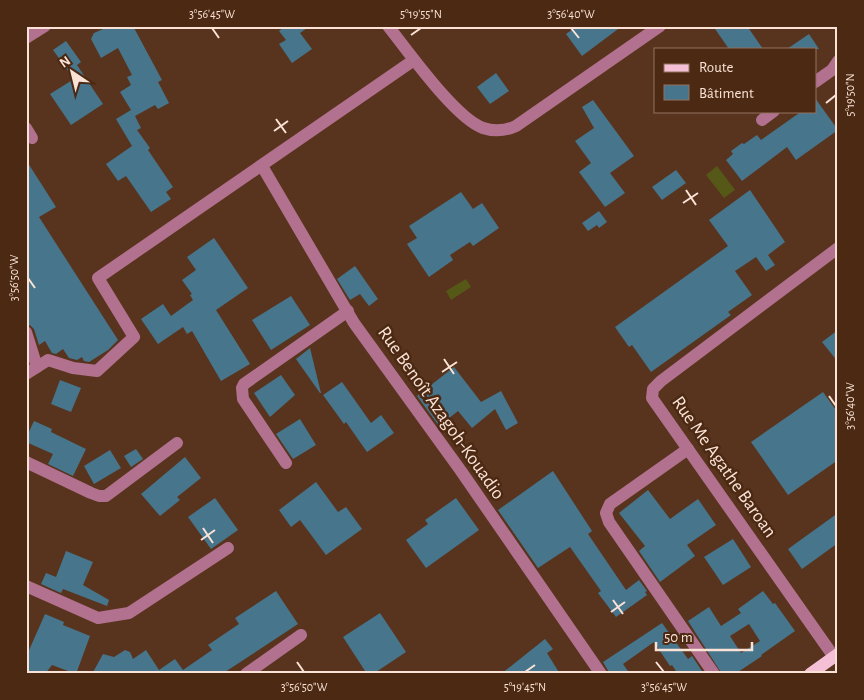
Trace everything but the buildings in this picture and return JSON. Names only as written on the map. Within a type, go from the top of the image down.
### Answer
[{"type":"main road","points":[[810,674],[836,656]]},
{"type":"street","points":[[26,38],[44,26]]},
{"type":"street","points":[[388,26],[459,113],[483,128],[505,131],[516,126],[660,26]]},
{"type":"street","points":[[26,332],[31,370],[48,360],[73,368],[97,371],[134,337],[98,278],[414,60]]},
{"type":"street","points":[[816,81],[836,70]]},
{"type":"street","points":[[762,120],[773,112]]},
{"type":"street","name":"Rue Benoît Azagoh-Kouadio","points":[[262,166],[348,311],[601,674]]},
{"type":"street","name":"Rue Me Agathe Baroan","points":[[836,656],[652,398],[653,389],[661,381],[838,248]]},
{"type":"street","points":[[286,463],[243,399],[242,388],[244,384],[348,311]]},
{"type":"street","points":[[26,462],[91,493],[106,496],[177,443]]},
{"type":"street","points":[[688,449],[610,504],[606,514],[609,522],[714,674]]},
{"type":"street","points":[[26,586],[98,618],[130,613],[228,548]]},
{"type":"street","points":[[246,674],[301,635]]},
{"type":"shaded area","points":[[717,166],[735,190],[724,198],[706,175]]},
{"type":"shaded area","points":[[466,279],[471,287],[451,300],[446,291]]}]
